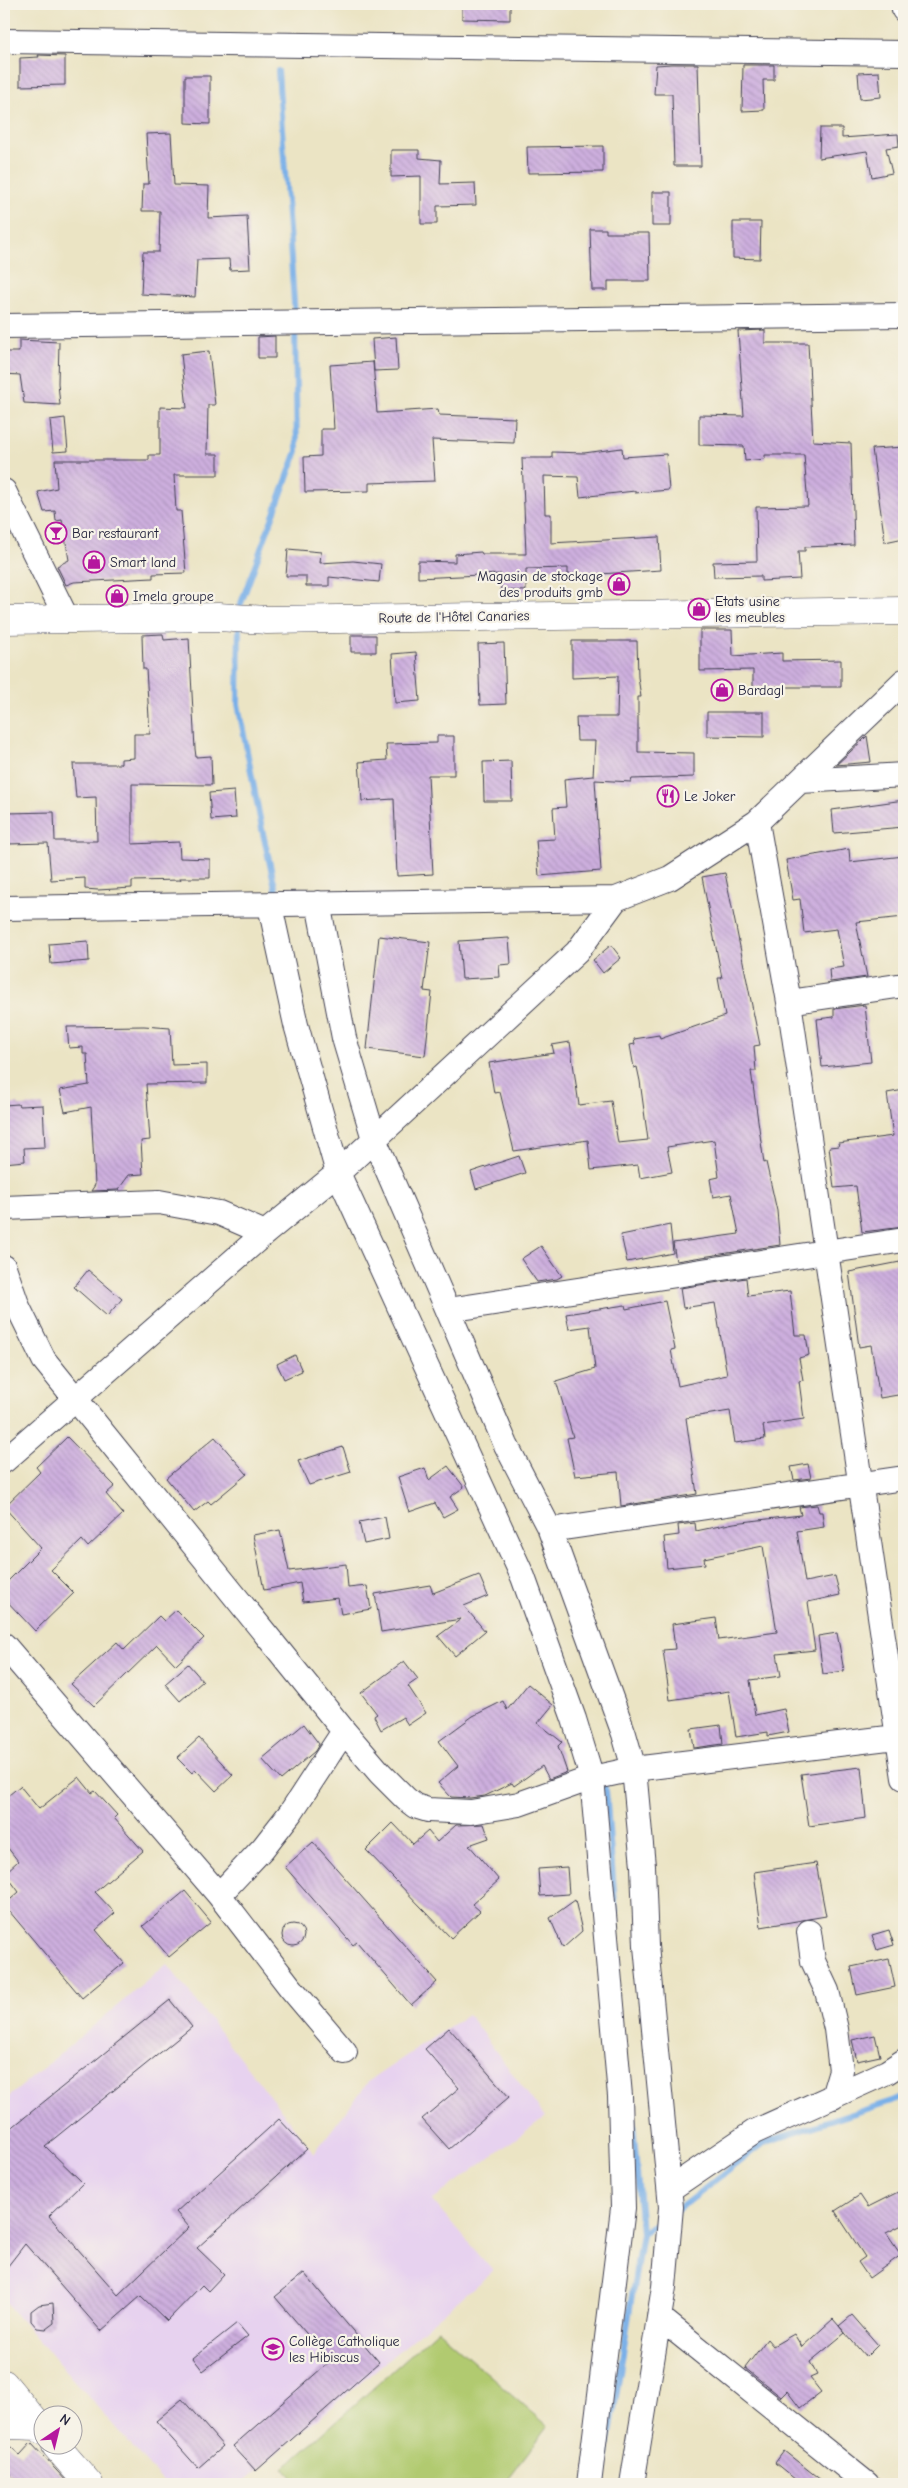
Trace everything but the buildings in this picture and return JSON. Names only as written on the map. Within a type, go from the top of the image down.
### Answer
[{"type":"street","points":[[904,4],[904,10]]},
{"type":"street","points":[[4,41],[904,53]]},
{"type":"street","points":[[4,326],[904,315]]},
{"type":"street","points":[[4,491],[67,619]]},
{"type":"street","name":"Route de l'Hôtel Canaries","points":[[4,620],[218,617],[267,620],[904,611]]},
{"type":"street","points":[[4,908],[270,906],[318,903],[616,899],[670,878],[757,822],[904,681]]},
{"type":"street","points":[[801,781],[904,776]]},
{"type":"street","points":[[757,822],[790,1002],[900,1736],[904,1778]]},
{"type":"street","points":[[4,1461],[264,1233],[338,1173],[577,952],[616,899]]},
{"type":"street","points":[[318,903],[344,1038],[374,1139],[506,1445],[550,1530],[624,1734],[634,1769],[643,1866],[646,1946],[670,2198],[670,2232],[659,2317],[632,2484]]},
{"type":"street","points":[[270,906],[296,1025],[338,1173],[522,1577],[574,1719],[592,1778],[620,2096],[623,2208],[590,2484]]},
{"type":"street","points":[[790,1002],[904,985]]},
{"type":"street","points":[[4,1208],[159,1202],[219,1213],[264,1233]]},
{"type":"street","points":[[448,1310],[904,1240]]},
{"type":"street","points":[[4,1267],[18,1307],[44,1360],[344,1731],[380,1772],[415,1806],[428,1810],[470,1812],[520,1804],[592,1778],[634,1769],[900,1736]]},
{"type":"street","points":[[550,1530],[904,1478]]},
{"type":"street","points":[[4,1645],[219,1894],[290,1987],[345,2052]]},
{"type":"street","points":[[219,1894],[263,1848],[291,1812],[344,1731]]},
{"type":"street","points":[[809,1932],[813,1960],[827,1991],[836,2029],[841,2070],[833,2097]]},
{"type":"street","points":[[670,2198],[754,2132],[887,2072],[904,2062]]},
{"type":"street","points":[[659,2317],[867,2484]]},
{"type":"street","points":[[4,2384],[32,2417]]},
{"type":"street","points":[[4,2425],[32,2431]]},
{"type":"street","points":[[65,2456],[90,2484]]},
{"type":"shaded area","points":[[167,1964],[314,2153],[369,2081],[468,2014],[545,2117],[432,2200],[493,2271],[241,2484],[165,2484],[4,2301],[4,2101]]},
{"type":"green space","points":[[438,2330],[548,2426],[504,2484],[298,2484],[284,2468]]},
{"type":"waterway","points":[[278,71],[295,317]]},
{"type":"waterway","points":[[240,612],[240,606],[297,451],[295,327]]},
{"type":"waterway","points":[[239,624],[238,704],[278,900]]},
{"type":"waterway","points":[[602,1781],[606,1791],[616,1917]]},
{"type":"waterway","points":[[676,2211],[763,2143],[904,2097]]},
{"type":"waterway","points":[[602,2484],[642,2233],[632,2112]]},
{"type":"waterway","points":[[642,2233],[665,2220]]},
{"type":"place","name":"Bar restaurant","points":[[56,533]]},
{"type":"place","name":"Smart land","points":[[94,562]]},
{"type":"place","name":"Magasin de stockage des produits gmb","points":[[619,584]]},
{"type":"place","name":"Imela groupe","points":[[117,596]]},
{"type":"place","name":"Etats usine les meubles","points":[[699,609]]},
{"type":"place","name":"Bardagl","points":[[722,690]]},
{"type":"place","name":"Le Joker","points":[[668,796]]},
{"type":"place","name":"Collège Catholique les Hibiscus","points":[[273,2349]]}]
